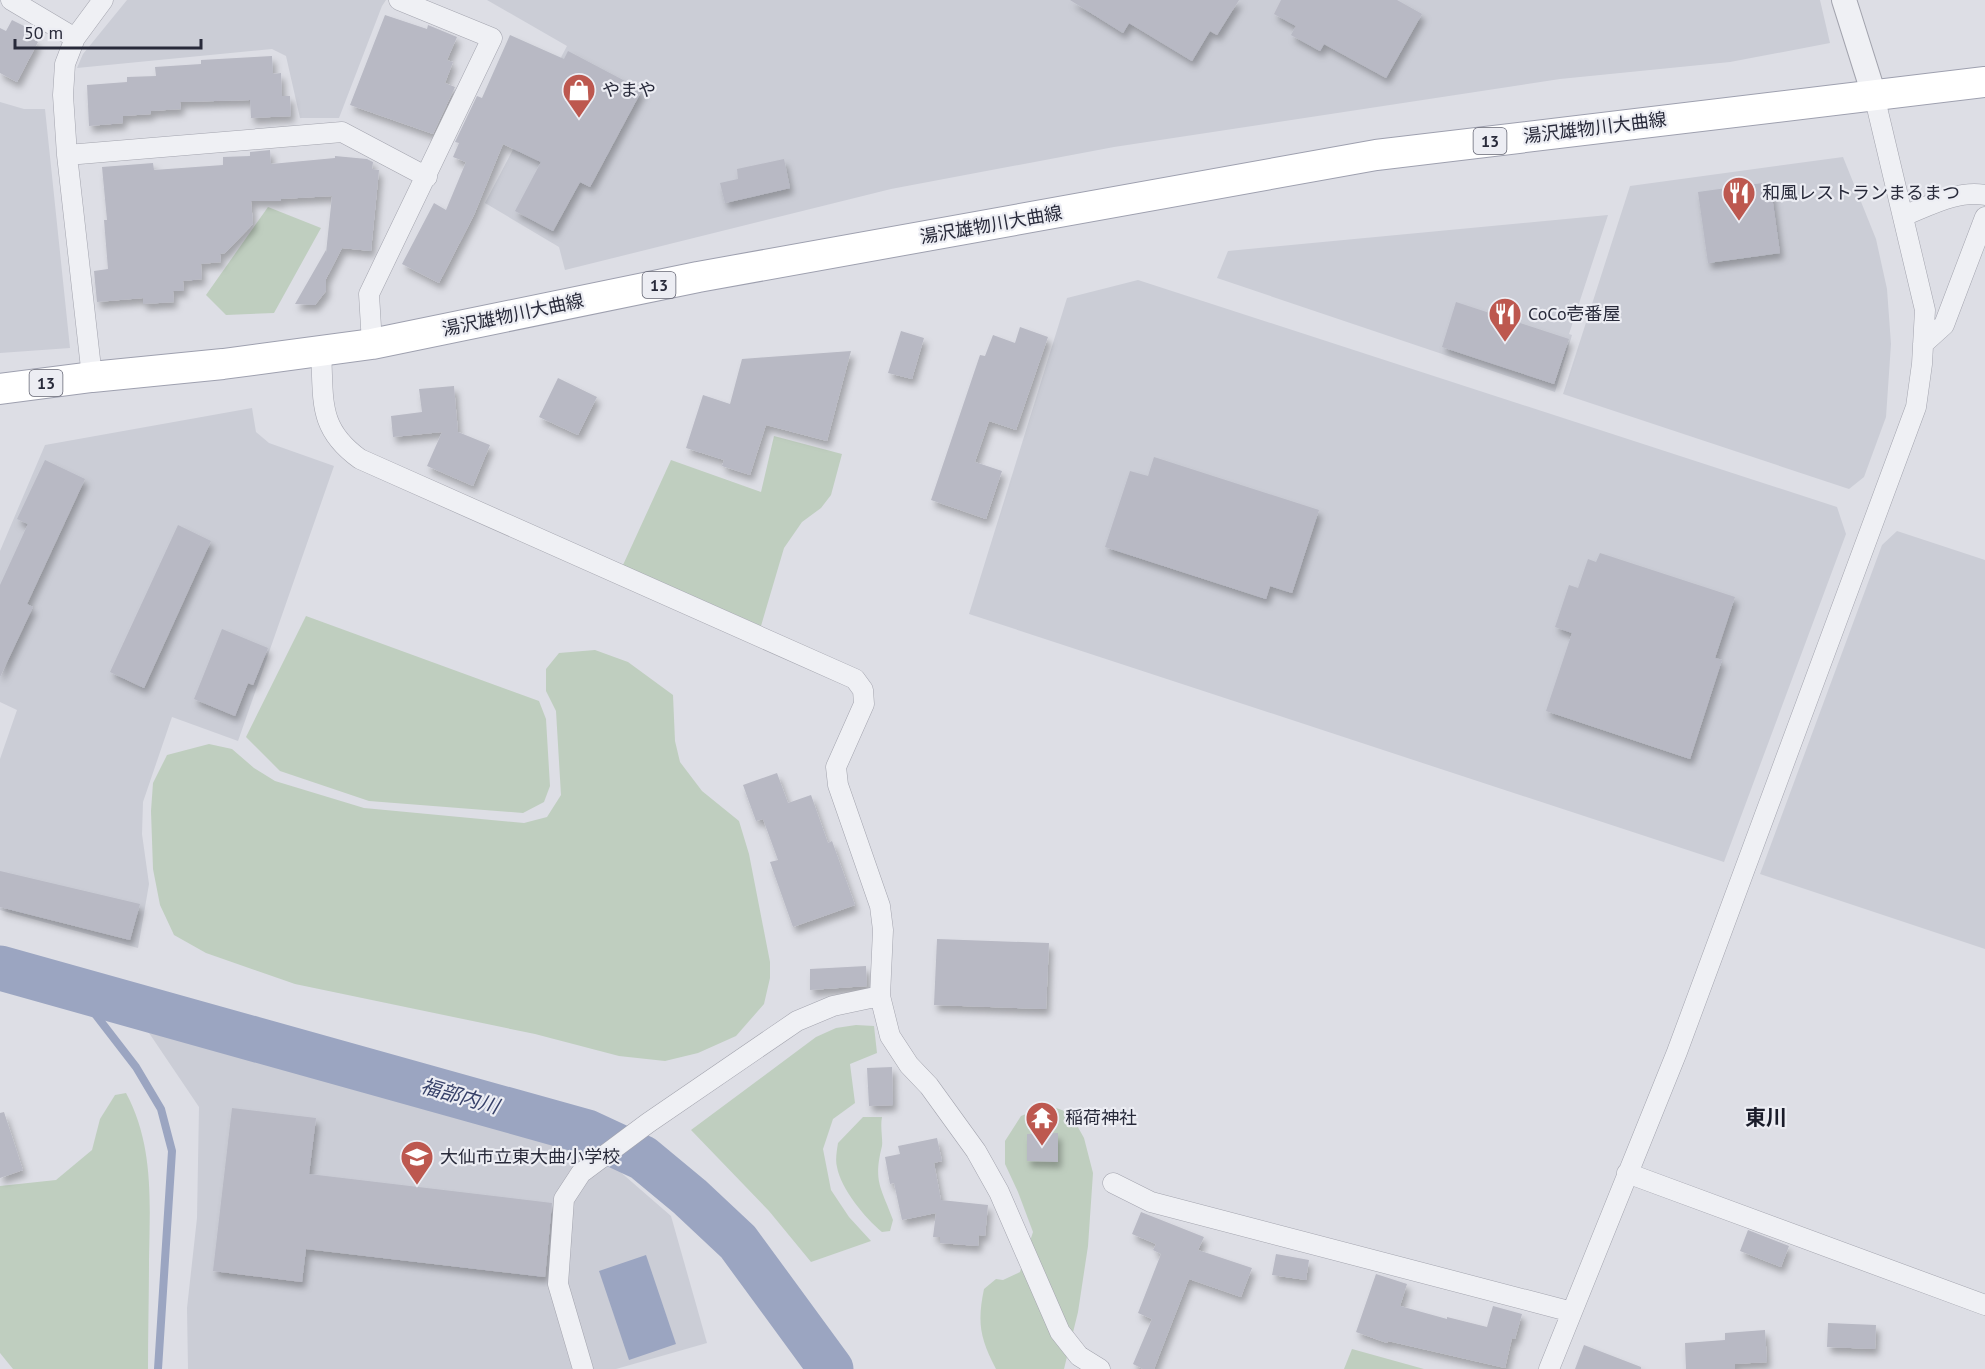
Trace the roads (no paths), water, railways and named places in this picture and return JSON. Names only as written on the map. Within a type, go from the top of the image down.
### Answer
[{"type":"main road","name":"湯沢雄物川大曲線","points":[[0,389],[321,352],[372,344],[698,277],[1376,154],[1985,82]]},
{"type":"street","points":[[11,0],[75,38]]},
{"type":"street","points":[[92,377],[67,154],[63,95],[65,64],[75,38],[103,0]]},
{"type":"street","points":[[372,344],[369,294],[492,38],[399,0]]},
{"type":"street","points":[[1550,1369],[1677,1052],[1916,407],[1925,310],[1874,95],[1844,0]]},
{"type":"street","points":[[67,154],[342,132],[427,177]]},
{"type":"street","points":[[1903,216],[1957,196],[1973,193],[1985,195]]},
{"type":"street","points":[[1923,344],[1944,325],[1985,217]]},
{"type":"street","points":[[321,352],[324,414],[333,434],[344,448],[360,459],[855,680],[863,690],[864,704],[836,766],[838,785],[880,906],[884,930],[880,996],[890,1036],[909,1065],[929,1086],[976,1150],[993,1182],[1060,1332],[1079,1356],[1100,1369]]},
{"type":"street","points":[[583,1369],[558,1284],[564,1199],[581,1173],[648,1123],[797,1021],[833,1006],[880,996]]},
{"type":"street","points":[[1627,1173],[1985,1305]]},
{"type":"street","points":[[1113,1183],[1151,1202],[1572,1312]]},
{"type":"water","points":[[646,1255],[676,1344],[629,1360],[599,1271]]},
{"type":"waterway","name":"福部内川","points":[[0,968],[587,1132],[643,1158],[690,1197],[738,1242],[831,1369]]},
{"type":"waterway","points":[[75,988],[136,1067],[161,1109],[172,1151],[158,1369]]},
{"type":"place","name":"やまや","points":[[579,119]]},
{"type":"place","name":"和風レストランまるまつ","points":[[1739,222]]},
{"type":"place","name":"CoCo壱番屋","points":[[1505,343]]},
{"type":"place","name":"稲荷神社","points":[[1042,1147]]},
{"type":"place","name":"大仙市立東大曲小学校","points":[[417,1186]]},
{"type":"district","name":"東川","points":[[1766,1118]]}]
